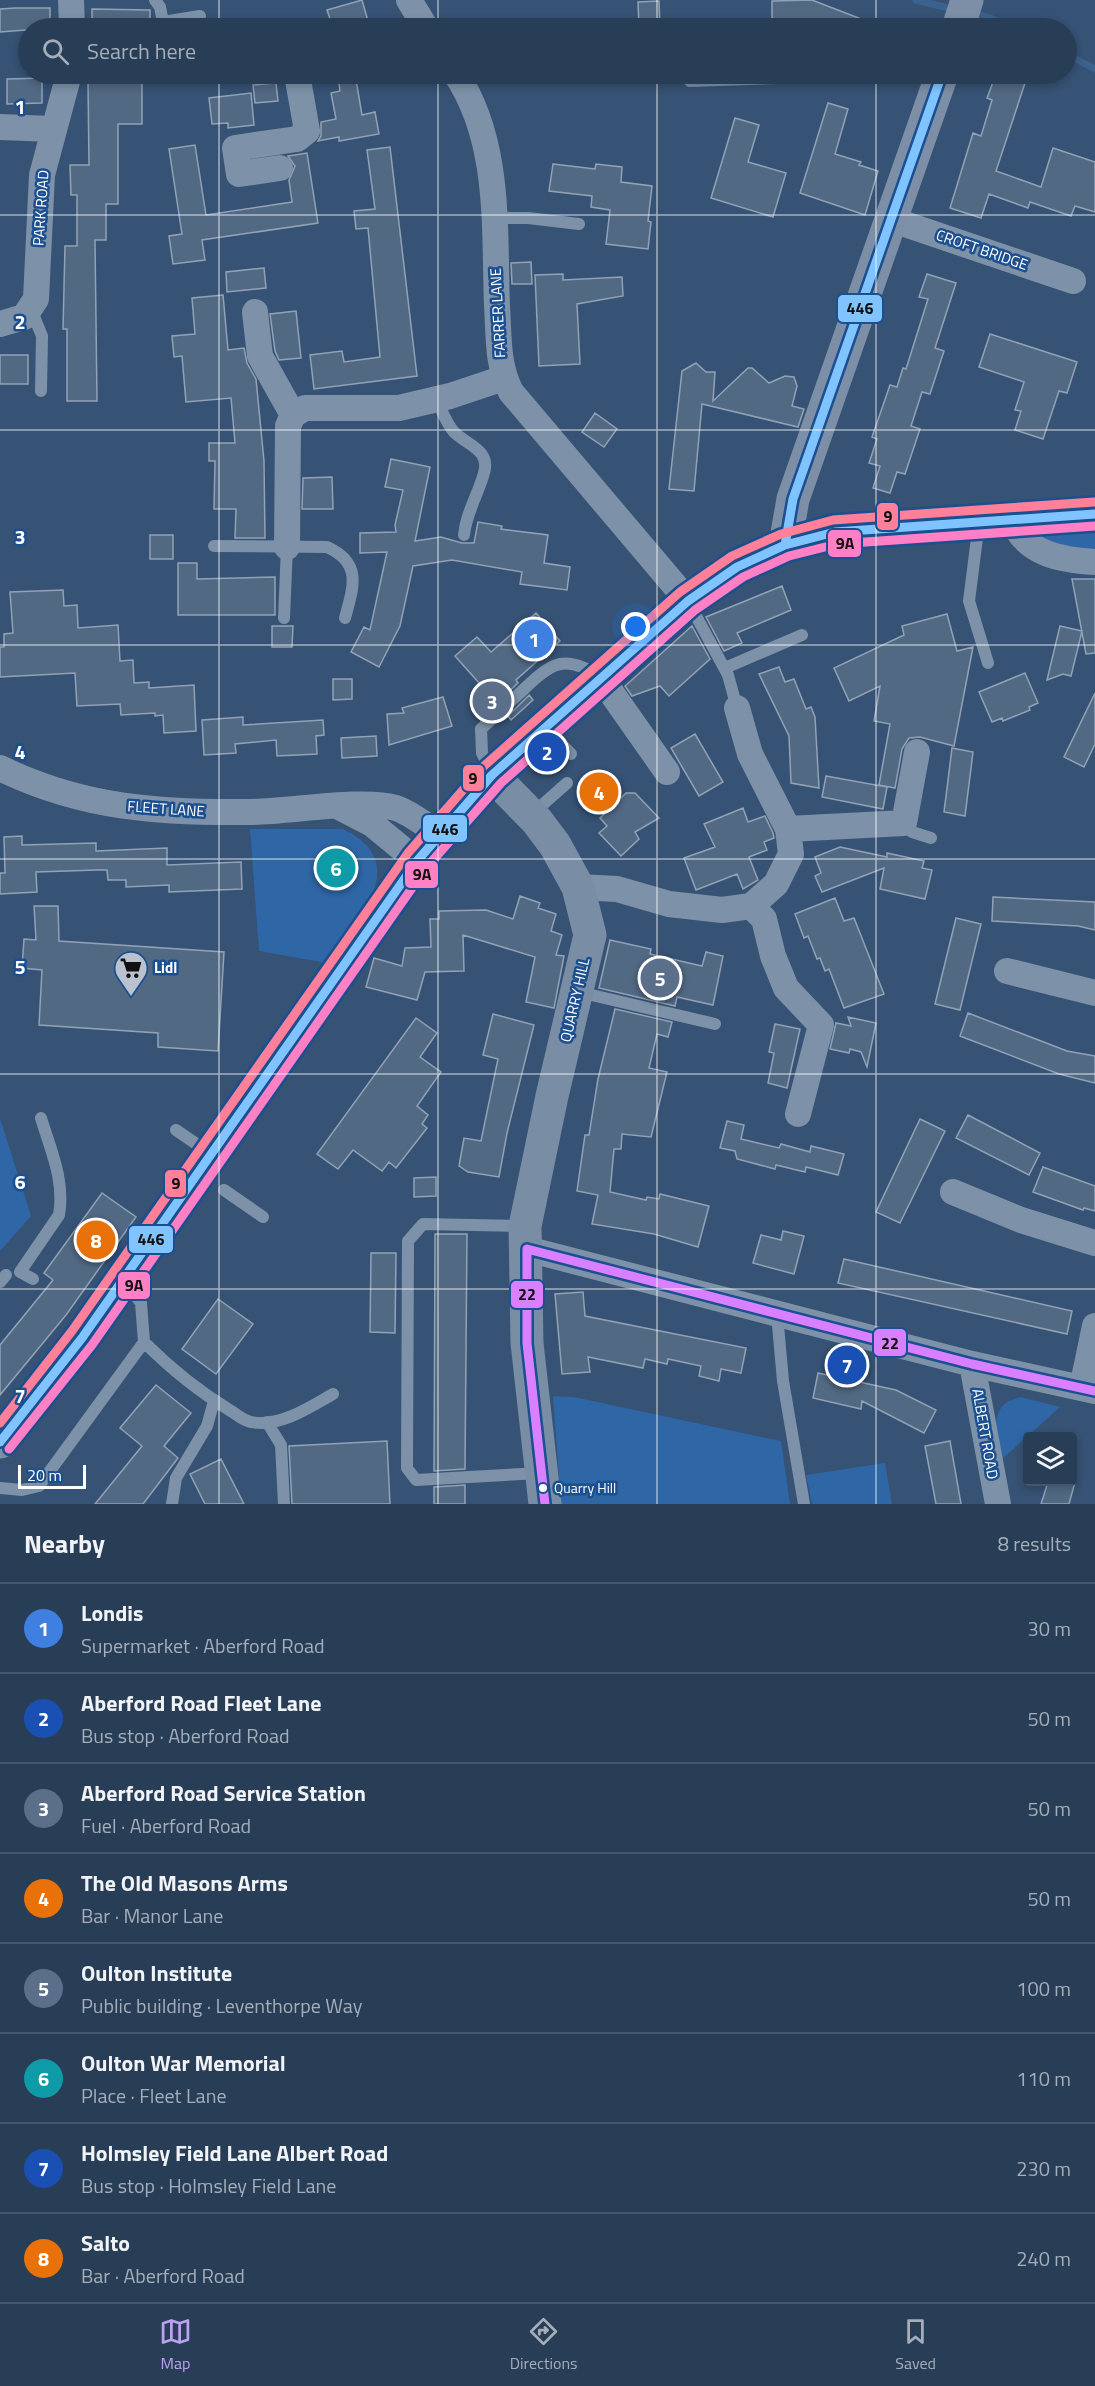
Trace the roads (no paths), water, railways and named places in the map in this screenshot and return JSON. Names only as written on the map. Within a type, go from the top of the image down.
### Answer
[{"type":"main road","points":[[961,18],[967,0]]},
{"type":"main road","points":[[785,545],[794,499],[938,84]]},
{"type":"main road","points":[[0,1442],[124,1279],[417,861],[439,834],[492,775],[688,601],[737,567],[785,545],[835,532],[1095,514]]},
{"type":"street","points":[[71,0],[72,18]]},
{"type":"street","points":[[409,0],[420,18]]},
{"type":"street","name":"PARK ROAD","points":[[31,309],[38,289],[42,175],[52,129],[66,84]]},
{"type":"street","points":[[280,168],[239,174],[235,148],[297,139],[307,131],[299,84]]},
{"type":"street","name":"FARRER LANE","points":[[461,84],[484,138],[492,177],[499,350],[504,378],[511,392],[688,601]]},
{"type":"street","points":[[0,127],[52,129]]},
{"type":"street","name":"CROFT BRIDGE","points":[[890,219],[1073,281]]},
{"type":"street","points":[[0,324],[14,322],[31,309]]},
{"type":"street","points":[[255,312],[260,356],[294,415]]},
{"type":"street","points":[[287,546],[288,426],[294,415],[305,408],[399,408],[504,378]]},
{"type":"street","points":[[1012,519],[1018,534],[1029,546],[1061,557],[1095,562]]},
{"type":"street","points":[[601,678],[667,772]]},
{"type":"street","points":[[578,887],[617,889],[669,904],[722,910],[751,906],[776,884],[791,854],[788,829],[750,754],[737,708]]},
{"type":"street","points":[[788,829],[904,823],[917,752]]},
{"type":"street","name":"FLEET LANE","points":[[0,768],[33,784],[73,797],[124,806],[173,811],[249,813],[374,805],[396,808],[439,834]]},
{"type":"street","name":"QUARRY HILL","points":[[492,775],[531,815],[555,845],[578,887],[590,935],[552,1096],[526,1238],[527,1344],[543,1488]]},
{"type":"street","points":[[339,807],[372,824],[417,861]]},
{"type":"street","points":[[751,906],[764,919],[786,988],[821,1025],[798,1114]]},
{"type":"street","points":[[1007,970],[1095,993]]},
{"type":"street","points":[[952,1192],[1021,1220],[1095,1243]]},
{"type":"street","points":[[526,1238],[777,1314],[972,1364],[1088,1389],[1095,1326]]},
{"type":"street","name":"ALBERT ROAD","points":[[972,1364],[998,1504]]},
{"type":"lane","points":[[155,0],[163,18]]},
{"type":"lane","points":[[188,18],[200,16]]},
{"type":"lane","points":[[494,218],[579,224]]},
{"type":"lane","points":[[31,309],[42,336],[41,391]]},
{"type":"lane","points":[[436,399],[455,432],[482,453],[485,462],[485,472],[465,522],[464,535]]},
{"type":"lane","points":[[979,521],[969,601],[988,663]]},
{"type":"lane","points":[[214,546],[327,547],[344,558],[353,576],[353,586],[345,618]]},
{"type":"lane","points":[[284,618],[287,546]]},
{"type":"lane","points":[[688,601],[724,668],[733,688],[737,708]]},
{"type":"lane","points":[[724,668],[802,636]]},
{"type":"lane","points":[[492,775],[482,753],[481,729],[546,668],[563,663],[584,666],[601,678]]},
{"type":"lane","points":[[545,728],[572,754]]},
{"type":"lane","points":[[531,815],[567,783]]},
{"type":"lane","points":[[904,823],[912,832],[931,838]]},
{"type":"lane","points":[[578,992],[715,1024]]},
{"type":"lane","points":[[33,1279],[20,1272],[59,1215],[61,1206],[62,1184],[41,1118]]},
{"type":"lane","points":[[176,1130],[212,1155]]},
{"type":"lane","points":[[224,1190],[263,1217]]},
{"type":"lane","points":[[526,1238],[423,1224],[408,1240],[406,1468],[416,1480],[543,1488]]},
{"type":"lane","points":[[0,1488],[22,1490],[39,1486],[144,1342],[141,1303],[124,1279]]},
{"type":"lane","points":[[777,1314],[783,1381],[804,1504]]},
{"type":"lane","points":[[144,1342],[174,1372],[214,1401],[250,1422],[267,1422],[301,1413],[333,1394]]},
{"type":"lane","points":[[171,1504],[176,1478],[207,1426],[214,1401]]},
{"type":"lane","points":[[267,1422],[280,1445],[284,1504]]},
{"type":"waterway","points":[[916,0],[956,10]]},
{"type":"waterway","points":[[973,14],[990,18]]},
{"type":"waterway","points":[[1077,60],[1095,69]]},
{"type":"place","name":"Londis","points":[[534,639]]},
{"type":"place","name":"Aberford Road Service Station","points":[[492,701]]},
{"type":"place","name":"Aberford Road Fleet Lane","points":[[547,752]]},
{"type":"place","name":"The Old Masons Arms","points":[[599,792]]},
{"type":"place","name":"Oulton War Memorial","points":[[336,868]]},
{"type":"place","name":"Oulton Institute","points":[[660,978]]},
{"type":"place","name":"Lidl","points":[[131,997]]},
{"type":"place","name":"Salto","points":[[96,1240]]},
{"type":"place","name":"Holmsley Field Lane Albert Road","points":[[847,1365]]},
{"type":"place","name":"Quarry Hill","points":[[543,1488]]}]
